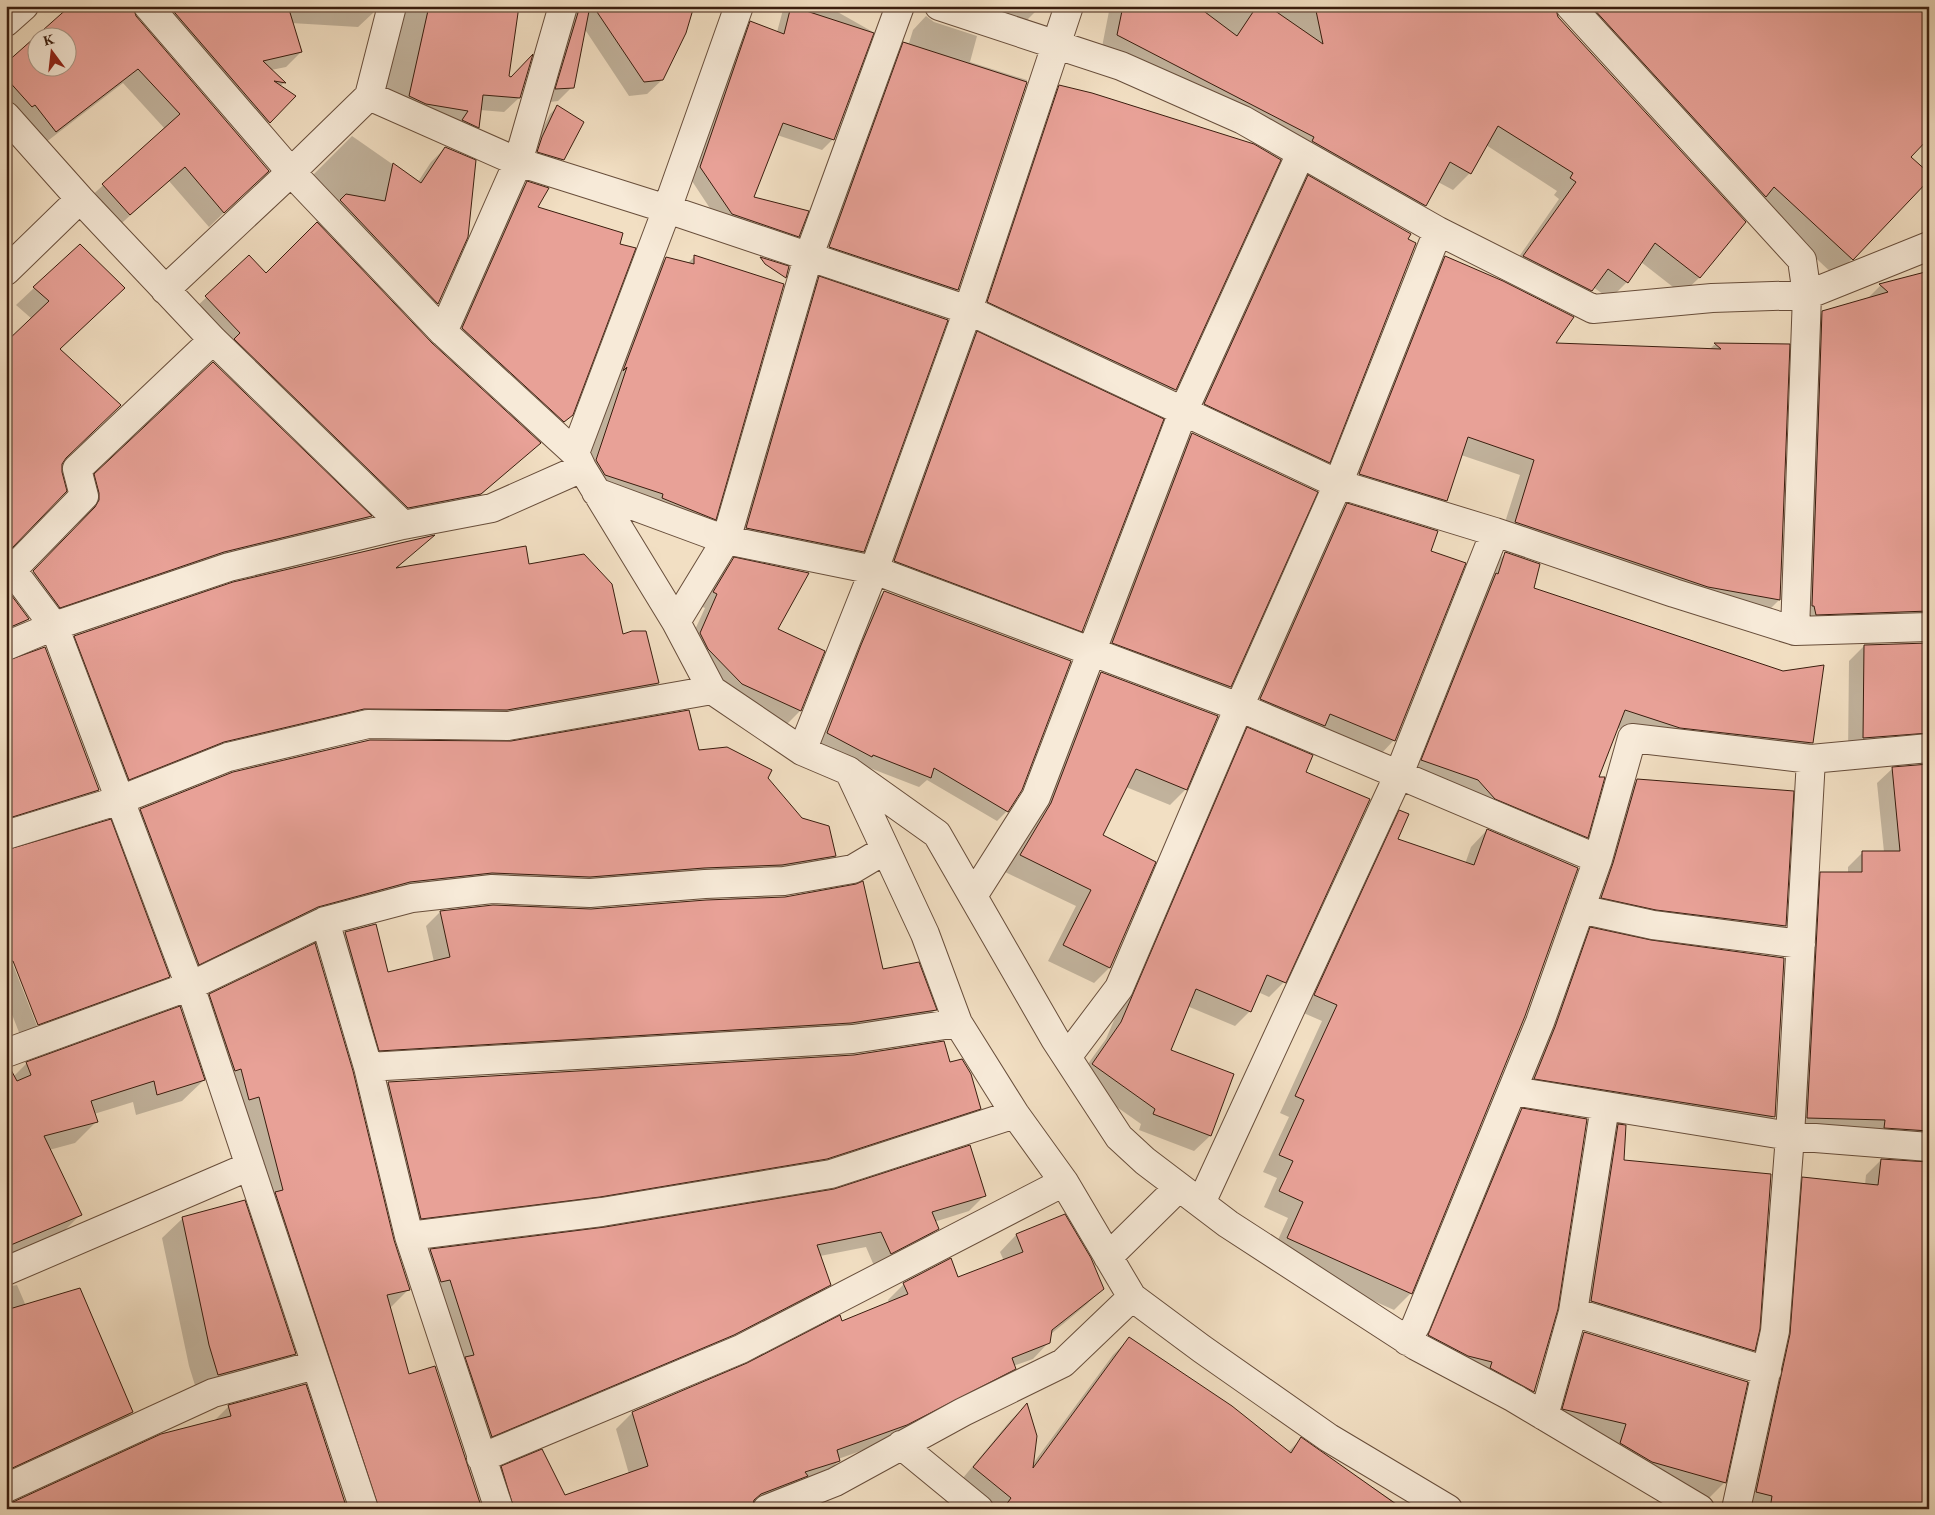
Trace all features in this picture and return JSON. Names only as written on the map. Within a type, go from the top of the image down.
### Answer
[{"type":"street","points":[[6,22],[24,6]]},
{"type":"street","points":[[148,6],[291,172],[443,332],[578,461],[676,622],[712,690],[802,751],[849,771],[937,834],[1067,1058],[1119,1136],[1145,1161],[1228,1224],[1407,1340],[1498,1388],[1700,1509]]},
{"type":"street","points":[[165,290],[369,96],[392,6]]},
{"type":"street","points":[[443,332],[518,162],[563,6]]},
{"type":"street","points":[[6,646],[54,626],[229,567],[404,525],[492,508],[578,461],[739,6]]},
{"type":"street","points":[[676,622],[726,540],[808,258],[900,6]]},
{"type":"street","points":[[939,6],[1121,66],[1242,120],[1438,231],[1593,309],[1712,298],[1807,295],[1929,246]]},
{"type":"street","points":[[802,751],[874,570],[968,310],[1069,6]]},
{"type":"street","points":[[1570,6],[1802,260],[1807,295],[1795,631]]},
{"type":"street","points":[[369,96],[518,162],[667,209],[808,258],[968,310],[1338,484],[1495,532],[1674,593],[1795,631],[1929,627]]},
{"type":"street","points":[[6,116],[80,199],[213,340],[404,525]]},
{"type":"street","points":[[972,896],[1036,797],[1184,412],[1301,153]]},
{"type":"street","points":[[6,270],[80,199]]},
{"type":"street","points":[[1067,1058],[1120,988],[1239,706],[1338,484],[1438,231]]},
{"type":"street","points":[[213,340],[78,469],[84,496],[9,566],[54,626],[120,800],[190,986],[364,1509]]},
{"type":"street","points":[[596,492],[726,540],[874,570],[1092,653],[1239,706],[1598,859]]},
{"type":"street","points":[[1201,1203],[1399,774],[1495,532]]},
{"type":"street","points":[[6,835],[120,800],[228,757],[368,724],[508,726],[712,690]]},
{"type":"street","points":[[1407,1340],[1416,1325],[1540,1022],[1598,859],[1632,738],[1811,759],[1929,748]]},
{"type":"street","points":[[1736,1509],[1775,1331],[1790,1136],[1811,759]]},
{"type":"street","points":[[849,771],[884,850],[925,934],[958,1023],[1015,1114],[1064,1182],[1132,1297],[1202,1349],[1329,1438],[1448,1509]]},
{"type":"street","points":[[6,1053],[190,986],[325,921],[412,898],[492,889],[590,892],[784,881],[853,868],[884,850]]},
{"type":"street","points":[[1580,909],[1652,925],[1801,944]]},
{"type":"street","points":[[325,921],[368,1067],[409,1236],[499,1509]]},
{"type":"street","points":[[368,1067],[853,1039],[958,1023]]},
{"type":"street","points":[[1513,1091],[1790,1136],[1929,1147]]},
{"type":"street","points":[[1544,1416],[1573,1312],[1605,1106]]},
{"type":"street","points":[[409,1236],[602,1212],[831,1174],[1015,1114]]},
{"type":"street","points":[[6,1272],[250,1166]]},
{"type":"street","points":[[481,1458],[741,1349],[1064,1182]]},
{"type":"street","points":[[1108,1257],[1179,1187]]},
{"type":"street","points":[[767,1509],[835,1482],[963,1412],[1063,1363],[1132,1297]]},
{"type":"street","points":[[1573,1312],[1767,1371]]},
{"type":"street","points":[[6,1488],[213,1393],[315,1366]]},
{"type":"street","points":[[901,1445],[979,1509]]},
{"type":"building","points":[[70,6],[133,6],[136,16],[269,171],[224,213],[185,167],[130,215],[102,184],[180,114],[138,69],[56,132],[35,105],[32,107],[6,78],[6,63],[28,43],[28,78],[78,78],[78,28],[45,28]]},
{"type":"building","points":[[169,6],[288,6],[302,52],[263,61],[286,83],[274,81],[296,96],[270,123]]},
{"type":"building","points":[[429,6],[519,6],[509,76],[511,77],[533,54],[520,98],[483,95],[479,128],[462,120],[468,111],[426,104],[409,96]]},
{"type":"building","points":[[580,6],[590,6],[574,88],[555,89]]},
{"type":"building","points":[[593,6],[694,6],[686,33],[663,80],[644,82]]},
{"type":"building","points":[[791,6],[874,33],[834,140],[783,123],[754,197],[809,211],[799,237],[732,214],[700,167],[750,21],[784,34]]},
{"type":"building","points":[[1123,6],[1197,6],[1237,36],[1257,6],[1268,6],[1323,44],[1315,6],[1555,6],[1558,17],[1746,222],[1700,278],[1655,243],[1628,283],[1608,269],[1592,291],[1523,256],[1576,182],[1570,178],[1573,173],[1498,126],[1471,174],[1450,162],[1426,206],[1312,141],[1314,137],[1117,35]]},
{"type":"building","points":[[1591,6],[1929,6],[1929,138],[1911,157],[1929,173],[1929,180],[1853,260],[1774,187],[1766,197]]},
{"type":"building","points":[[903,42],[1027,82],[958,290],[829,247]]},
{"type":"building","points":[[1059,85],[1092,93],[1254,144],[1281,160],[1176,390],[987,302]]},
{"type":"building","points":[[557,105],[584,122],[564,160],[537,152]]},
{"type":"building","points":[[445,147],[476,160],[468,237],[438,304],[340,200],[346,194],[385,201],[393,163],[421,183]]},
{"type":"building","points":[[1308,175],[1411,234],[1408,239],[1416,243],[1330,463],[1204,404]]},
{"type":"building","points":[[527,181],[549,188],[538,207],[623,233],[620,244],[636,248],[573,415],[564,422],[462,328]]},
{"type":"building","points":[[317,222],[432,343],[541,443],[481,494],[408,508],[234,339],[240,333],[205,296],[249,255],[266,273]]},
{"type":"building","points":[[80,244],[125,288],[60,349],[121,405],[62,464],[67,491],[12,548],[6,547],[6,342],[49,301],[33,287]]},
{"type":"building","points":[[694,255],[784,284],[716,520],[662,498],[663,494],[605,475],[596,460],[627,367],[623,371],[666,257],[694,264]]},
{"type":"building","points":[[1445,256],[1503,281],[1574,317],[1556,343],[1721,349],[1714,343],[1790,344],[1780,600],[1708,587],[1515,522],[1534,460],[1468,437],[1447,501],[1359,474]]},
{"type":"building","points":[[760,257],[789,266],[786,278],[765,264]]},
{"type":"building","points":[[1929,271],[1929,611],[1816,615],[1814,606],[1812,606],[1822,311],[1888,292],[1879,284]]},
{"type":"building","points":[[819,276],[948,320],[864,552],[746,528]]},
{"type":"building","points":[[977,331],[1164,419],[1082,632],[894,561]]},
{"type":"building","points":[[213,362],[372,516],[224,552],[60,608],[33,571],[95,507],[99,500],[99,493],[94,474]]},
{"type":"building","points":[[1192,433],[1318,492],[1231,687],[1112,643]]},
{"type":"building","points":[[1347,503],[1438,531],[1431,551],[1466,563],[1395,741],[1330,714],[1325,726],[1260,699]]},
{"type":"building","points":[[435,535],[396,568],[526,546],[529,564],[584,554],[612,584],[623,634],[632,631],[646,631],[659,683],[507,710],[364,709],[224,742],[129,780],[74,636],[233,582]]},
{"type":"building","points":[[1505,552],[1540,564],[1534,588],[1783,671],[1824,665],[1813,743],[1680,728],[1625,710],[1599,777],[1605,777],[1588,838],[1495,799],[1478,780],[1421,760],[1496,573],[1498,574]]},
{"type":"building","points":[[734,557],[809,573],[778,629],[825,651],[801,711],[742,684],[708,649],[700,633],[717,594],[713,592]]},
{"type":"building","points":[[6,588],[29,619],[6,629]]},
{"type":"building","points":[[884,591],[1071,661],[1022,790],[1008,812],[934,768],[931,778],[873,755],[872,757],[827,733]]},
{"type":"building","points":[[1929,643],[1929,733],[1863,738],[1864,645]]},
{"type":"building","points":[[45,647],[99,790],[6,819],[6,661]]},
{"type":"building","points":[[1101,672],[1218,716],[1187,790],[1136,769],[1103,835],[1156,862],[1110,968],[1063,945],[1091,890],[1020,855],[1051,803]]},
{"type":"building","points":[[689,710],[699,750],[727,747],[772,770],[768,778],[802,818],[829,826],[836,856],[782,865],[704,868],[590,877],[492,873],[410,882],[318,907],[199,965],[140,809],[233,772],[370,740],[511,741]]},
{"type":"building","points":[[1247,727],[1313,755],[1306,772],[1370,799],[1286,983],[1267,975],[1251,1012],[1196,989],[1171,1050],[1234,1074],[1211,1136],[1153,1114],[1155,1109],[1092,1064],[1121,1022]]},
{"type":"building","points":[[1929,764],[1929,1131],[1884,1128],[1885,1120],[1807,1118],[1820,872],[1862,872],[1862,851],[1900,851],[1892,767]]},
{"type":"building","points":[[1637,779],[1794,791],[1786,926],[1656,910],[1601,898]]},
{"type":"building","points":[[1399,810],[1409,814],[1398,839],[1474,865],[1487,829],[1578,868],[1525,1016],[1412,1294],[1287,1238],[1303,1202],[1279,1191],[1293,1161],[1279,1155],[1304,1100],[1295,1096],[1337,1005],[1314,995]]},
{"type":"building","points":[[111,819],[170,977],[38,1025],[13,961],[6,962],[6,850]]},
{"type":"building","points":[[863,881],[883,969],[919,962],[937,1010],[851,1023],[379,1051],[345,932],[376,924],[388,972],[450,957],[440,911],[493,905],[591,909],[706,900],[785,897],[856,884]]},
{"type":"building","points":[[1590,927],[1651,940],[1784,958],[1775,1117],[1534,1079],[1555,1027]]},
{"type":"building","points":[[315,943],[353,1071],[394,1240],[410,1290],[387,1295],[409,1374],[435,1366],[482,1509],[379,1509],[275,1192],[283,1190],[259,1097],[249,1100],[241,1069],[235,1071],[209,994]]},
{"type":"building","points":[[180,1006],[205,1080],[157,1095],[154,1081],[91,1101],[98,1122],[44,1136],[82,1215],[6,1247],[6,1068],[10,1068],[17,1081],[31,1075],[26,1062]]},
{"type":"building","points":[[944,1041],[950,1062],[962,1059],[971,1074],[981,1109],[827,1159],[600,1197],[421,1219],[388,1082],[854,1055]]},
{"type":"building","points":[[1522,1108],[1587,1119],[1558,1309],[1534,1392],[1490,1368],[1492,1362],[1468,1356],[1428,1335]]},
{"type":"building","points":[[1618,1124],[1626,1125],[1624,1160],[1771,1174],[1760,1329],[1755,1351],[1591,1301]]},
{"type":"building","points":[[970,1145],[986,1196],[932,1212],[939,1229],[891,1254],[881,1232],[817,1245],[831,1285],[734,1335],[492,1437],[465,1357],[474,1355],[450,1280],[441,1282],[430,1249],[605,1227],[834,1189]]},
{"type":"building","points":[[1881,1159],[1929,1162],[1929,1424],[1926,1450],[1926,1509],[1770,1509],[1772,1496],[1756,1492],[1790,1334],[1802,1177],[1878,1185]]},
{"type":"building","points":[[245,1200],[296,1354],[218,1375],[209,1345],[182,1217]]},
{"type":"building","points":[[1065,1214],[1091,1258],[1104,1289],[1052,1330],[1050,1343],[1012,1358],[1016,1369],[907,1425],[837,1450],[840,1461],[805,1472],[808,1476],[761,1494],[754,1500],[752,1509],[514,1509],[501,1466],[542,1449],[565,1495],[648,1466],[632,1412],[747,1363],[840,1315],[842,1321],[908,1294],[903,1283],[951,1258],[958,1277],[1023,1252],[1016,1234]]},
{"type":"building","points":[[80,1288],[133,1412],[6,1471],[6,1310]]},
{"type":"building","points":[[1584,1332],[1748,1382],[1726,1483],[1652,1462],[1620,1443],[1626,1424],[1562,1409]]},
{"type":"building","points":[[1129,1337],[1232,1406],[1291,1453],[1301,1437],[1403,1509],[1003,1509],[1011,1498],[973,1467],[1027,1403],[1037,1436],[1033,1468]]},
{"type":"building","points":[[306,1384],[347,1509],[6,1509],[6,1503],[13,1502],[161,1434],[231,1416],[228,1405]]}]
